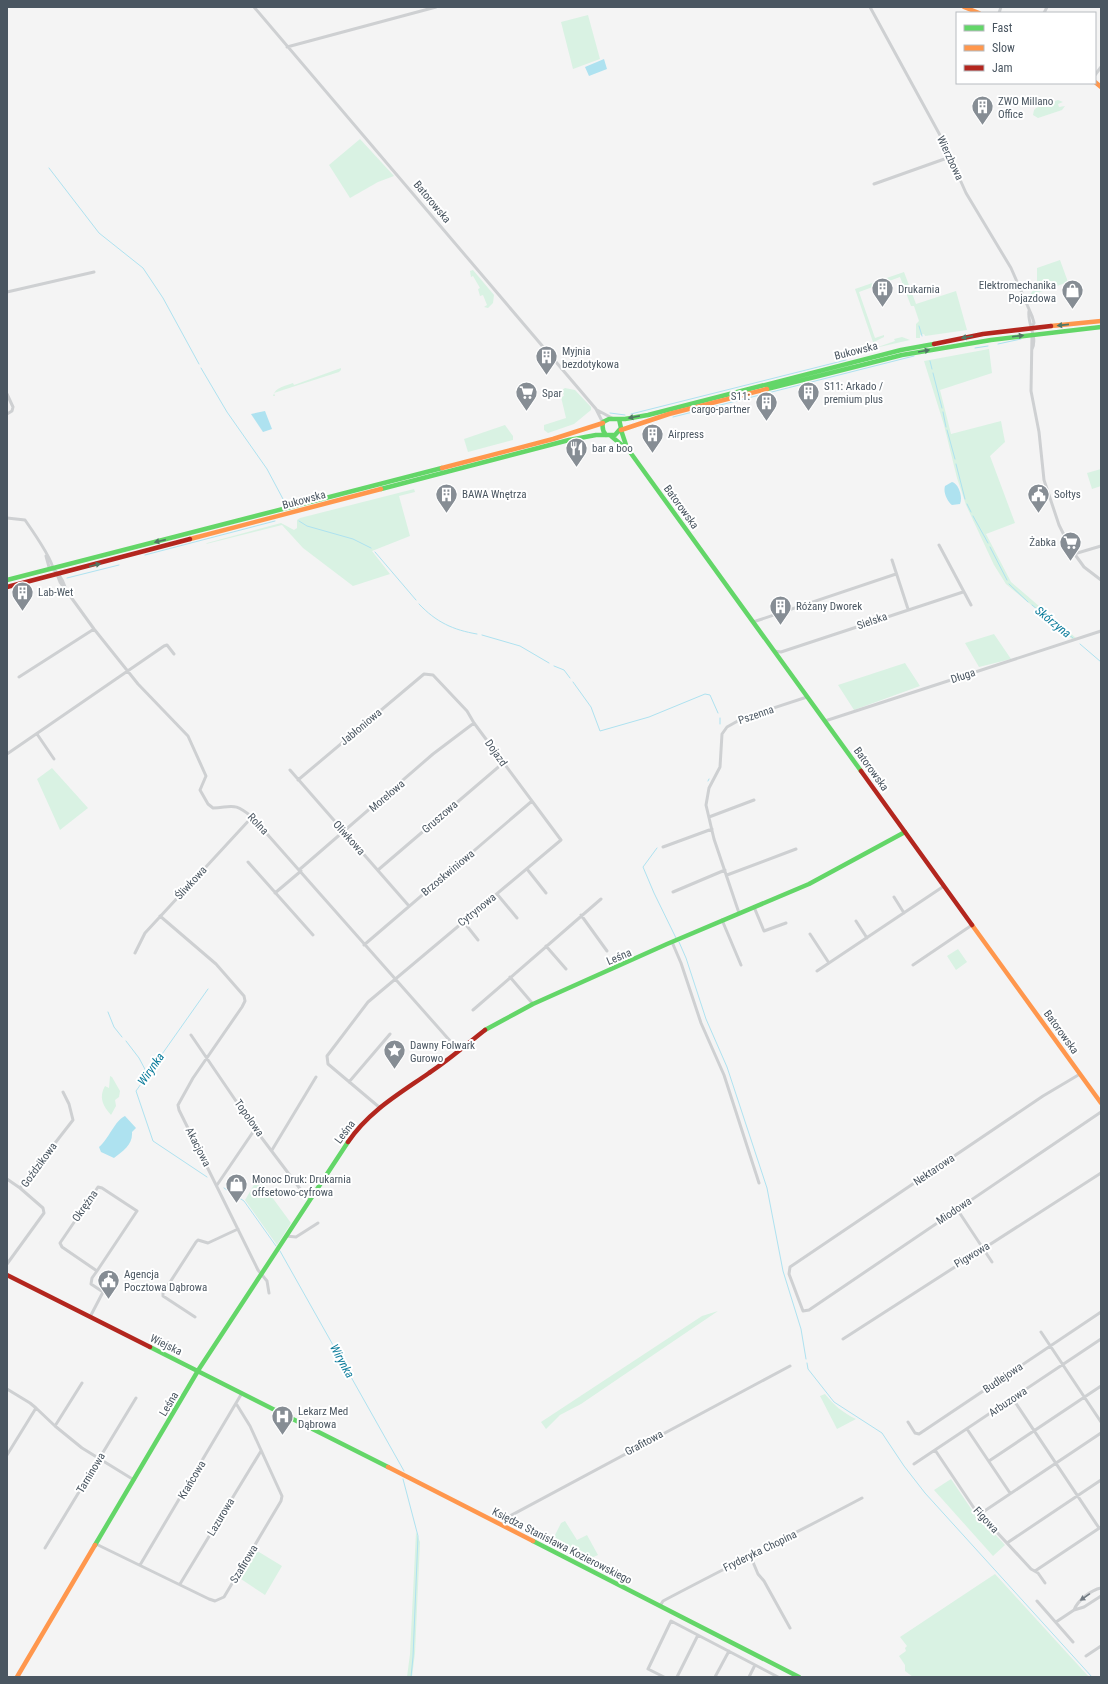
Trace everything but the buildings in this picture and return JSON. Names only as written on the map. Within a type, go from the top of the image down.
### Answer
[{"type":"street","name":"Batorowska","points":[[254,7],[596,409],[603,423]]},
{"type":"street","points":[[287,47],[436,7]]},
{"type":"street","name":"Wierzbowa","points":[[870,7],[950,157],[966,193],[1011,268],[1029,310],[1034,323],[1032,335],[1035,342],[1032,349],[1031,386],[1039,432],[1043,475],[1061,528],[1074,554],[1086,569],[1101,580]]},
{"type":"street","points":[[964,7],[976,12]]},
{"type":"street","points":[[874,184],[950,157]]},
{"type":"street","points":[[7,292],[94,272]]},
{"type":"street","name":"Wierzbowa","points":[[1029,310],[1028,321],[1032,328]]},
{"type":"street","points":[[1021,329],[1028,321]]},
{"type":"street","name":"Bukowska","points":[[619,419],[648,414],[888,353],[968,337],[1021,329],[1101,321]]},
{"type":"street","name":"Bukowska","points":[[621,430],[669,414],[885,359],[973,342],[1101,327]]},
{"type":"street","points":[[7,394],[13,409],[7,414]]},
{"type":"street","name":"Batorowska","points":[[596,409],[612,418]]},
{"type":"street","points":[[606,419],[619,419],[621,423],[621,430],[617,434],[609,435],[603,432],[603,423],[606,419]]},
{"type":"street","name":"Bukowska","points":[[7,580],[553,440],[603,423]]},
{"type":"street","name":"Batorowska","points":[[621,430],[626,446],[1101,1103]]},
{"type":"street","name":"Bukowska","points":[[7,587],[562,442],[596,435],[609,435]]},
{"type":"street","name":"Batorowska","points":[[609,435],[626,446]]},
{"type":"street","name":"Rolna","points":[[7,518],[23,518],[25,520],[45,554],[49,567],[53,569],[63,580],[66,589],[94,629],[128,671],[182,728],[191,741],[206,776],[200,790],[208,804],[213,808],[229,805],[237,807],[252,817],[459,1051]]},
{"type":"street","points":[[939,545],[971,605]]},
{"type":"street","points":[[1074,554],[1101,546]]},
{"type":"street","points":[[892,560],[908,609]]},
{"type":"street","points":[[753,622],[896,574]]},
{"type":"street","name":"Sielska","points":[[781,652],[963,592]]},
{"type":"street","points":[[19,677],[94,629]]},
{"type":"street","name":"Długa","points":[[825,722],[1101,632]]},
{"type":"street","points":[[7,754],[167,644],[174,654]]},
{"type":"street","points":[[774,650],[781,652],[779,657]]},
{"type":"street","name":"Dojazd","points":[[424,674],[433,676],[467,710],[474,723],[560,840]]},
{"type":"street","name":"Jabłoniowa","points":[[298,780],[424,674]]},
{"type":"street","name":"Pszenna","points":[[739,913],[712,829],[707,796],[720,767],[721,741],[724,730],[743,718],[807,697]]},
{"type":"street","name":"Morelowa","points":[[275,893],[433,754],[474,723]]},
{"type":"street","points":[[37,734],[54,759]]},
{"type":"street","name":"Gruszowa","points":[[378,870],[503,763]]},
{"type":"street","name":"Oliwkowa","points":[[290,770],[409,906]]},
{"type":"street","points":[[709,817],[754,800]]},
{"type":"street","name":"Brzoskwiniowa","points":[[364,945],[532,801]]},
{"type":"street","name":"Śliwkowa","points":[[135,953],[145,933],[252,817]]},
{"type":"street","points":[[663,848],[712,829]]},
{"type":"street","name":"Leśna","points":[[17,1677],[198,1371],[356,1130],[380,1107],[421,1079],[489,1027],[533,1004],[754,906],[809,884],[905,832]]},
{"type":"street","name":"Cytrynowa","points":[[380,1107],[328,1064],[327,1056],[368,1002],[394,978],[527,869],[560,840]]},
{"type":"street","points":[[727,875],[796,849]]},
{"type":"street","points":[[248,862],[312,935]]},
{"type":"street","points":[[527,869],[546,893]]},
{"type":"street","points":[[673,892],[725,870]]},
{"type":"street","points":[[817,971],[944,886]]},
{"type":"street","points":[[496,894],[517,918]]},
{"type":"street","points":[[894,897],[904,913]]},
{"type":"street","points":[[472,1010],[581,915],[602,899]]},
{"type":"street","points":[[754,906],[764,931],[786,923]]},
{"type":"street","points":[[581,915],[607,951]]},
{"type":"street","name":"Akacjowa","points":[[160,916],[216,964],[234,982],[244,996],[245,1001],[242,1007],[193,1078],[178,1105],[179,1110],[238,1229],[261,1273],[268,1281],[269,1293]]},
{"type":"street","points":[[722,920],[741,965]]},
{"type":"street","points":[[463,921],[478,940]]},
{"type":"street","points":[[856,922],[867,938]]},
{"type":"street","points":[[912,965],[972,926]]},
{"type":"street","points":[[810,934],[830,963]]},
{"type":"street","points":[[672,942],[682,963],[701,1023],[724,1075],[759,1183]]},
{"type":"street","points":[[546,946],[566,969]]},
{"type":"street","points":[[510,977],[533,1004]]},
{"type":"street","points":[[349,1082],[390,1034]]},
{"type":"street","name":"Topolowa","points":[[192,1035],[255,1129],[304,1194],[310,1199]]},
{"type":"street","name":"Nektarowa","points":[[807,1311],[803,1311],[796,1295],[789,1274],[790,1267],[1043,1096],[1080,1074]]},
{"type":"street","points":[[272,1150],[316,1077]]},
{"type":"street","name":"Goździkowa","points":[[7,1264],[44,1213],[43,1208],[20,1188],[73,1120],[69,1104],[63,1092]]},
{"type":"street","name":"Miodowa","points":[[807,1311],[1101,1112]]},
{"type":"street","points":[[217,1185],[255,1129]]},
{"type":"street","name":"Pigwowa","points":[[843,1338],[983,1247],[987,1247],[1101,1173]]},
{"type":"street","points":[[7,1179],[20,1188]]},
{"type":"street","name":"Okrężna","points":[[90,1317],[102,1292],[91,1284],[92,1278],[97,1271],[137,1211],[102,1188],[98,1187],[60,1243],[62,1247],[97,1271]]},
{"type":"street","points":[[957,1209],[992,1262]]},
{"type":"street","points":[[286,1236],[296,1237],[318,1223]]},
{"type":"street","points":[[195,1317],[163,1296],[163,1293],[198,1240],[208,1243],[238,1229]]},
{"type":"street","name":"Wiejska","points":[[7,1275],[317,1431]]},
{"type":"street","name":"Budlejowa","points":[[908,1422],[915,1433],[920,1434],[1101,1312]]},
{"type":"street","points":[[1041,1332],[1101,1422]]},
{"type":"street","name":"Arbuzowa","points":[[914,1464],[1101,1339]]},
{"type":"street","name":"Grafitowa","points":[[502,1525],[506,1518],[583,1475],[790,1366]]},
{"type":"street","points":[[55,1426],[82,1383]]},
{"type":"street","points":[[988,1461],[1101,1386]]},
{"type":"street","points":[[7,1389],[30,1402],[71,1441],[134,1480]]},
{"type":"street","name":"Krańcowa","points":[[140,1565],[242,1393]]},
{"type":"street","name":"Tarninowa","points":[[45,1548],[136,1398]]},
{"type":"street","points":[[1012,1398],[1100,1527],[1035,1571]]},
{"type":"street","name":"Szafirowa","points":[[96,1544],[214,1601],[224,1597],[281,1501],[280,1489],[243,1414],[236,1405]]},
{"type":"street","points":[[7,1455],[36,1408]]},
{"type":"street","points":[[967,1429],[1010,1493]]},
{"type":"street","name":"Księdza Stanisława Kozierowskiego","points":[[317,1431],[799,1677]]},
{"type":"street","points":[[980,1514],[1101,1433]]},
{"type":"street","name":"Lazurowa","points":[[180,1584],[261,1450]]},
{"type":"street","name":"Figowa","points":[[935,1450],[976,1511],[1038,1573],[1045,1583]]},
{"type":"street","points":[[1007,1543],[1101,1480]]},
{"type":"street","name":"Fryderyka Chopina","points":[[660,1606],[663,1601],[862,1498]]},
{"type":"street","points":[[750,1555],[758,1574],[764,1581],[790,1628]]},
{"type":"street","points":[[1074,1610],[1076,1604],[1096,1589],[1101,1588]]},
{"type":"street","points":[[1056,1622],[1074,1610],[1084,1607],[1101,1596]]},
{"type":"street","points":[[1037,1601],[1073,1642]]},
{"type":"street","points":[[664,1677],[648,1669],[671,1621],[778,1677]]},
{"type":"street","points":[[677,1677],[698,1635]]},
{"type":"street","points":[[1086,1656],[1101,1646]]},
{"type":"street","points":[[715,1677],[729,1651]]},
{"type":"street","points":[[749,1677],[755,1665]]},
{"type":"green space","points":[[588,15],[600,59],[573,69],[561,22]]},
{"type":"green space","points":[[1058,100],[1063,102],[1058,104],[1059,107],[1065,106],[1062,110],[1038,118],[1033,115],[1036,108]]},
{"type":"green space","points":[[360,139],[394,176],[378,182],[350,198],[329,165]]},
{"type":"green space","points":[[1060,260],[1068,282],[1029,296],[1037,285],[1037,268]]},
{"type":"green space","points":[[473,270],[494,295],[493,303],[488,308],[484,307],[487,305],[483,295],[480,296],[478,289],[480,288],[473,276],[471,277],[470,271]]},
{"type":"green space","points":[[904,272],[916,304],[956,291],[967,330],[925,336],[924,334],[920,335],[920,338],[916,338],[916,324],[919,321],[914,306],[911,306],[900,277],[859,292],[875,338],[884,335],[884,337],[874,342],[875,345],[878,347],[895,341],[894,339],[902,337],[910,340],[875,348],[855,289]]},
{"type":"green space","points":[[989,349],[992,373],[940,390],[951,434],[1001,421],[1005,442],[990,456],[1015,523],[986,534],[1011,582],[1076,638],[1072,639],[1006,584],[994,565],[966,505],[957,478],[944,425],[924,361]]},
{"type":"green space","points":[[341,368],[339,372],[274,393],[284,386],[293,383],[294,385]]},
{"type":"green space","points":[[565,388],[575,390],[591,407],[591,410],[574,424],[548,433],[544,430],[544,425],[566,418],[561,397],[564,396],[563,393],[560,393],[560,391]]},
{"type":"green space","points":[[505,425],[513,436],[513,440],[468,452],[464,439]]},
{"type":"green space","points":[[1101,469],[1101,486],[1092,489],[1087,473]]},
{"type":"green space","points":[[414,489],[415,492],[399,496],[410,536],[372,551],[390,574],[353,586],[303,548],[282,525],[206,544],[281,523],[294,530],[297,528],[297,520],[300,518]]},
{"type":"green space","points":[[994,634],[1011,659],[979,667],[965,643]]},
{"type":"green space","points":[[905,663],[920,686],[854,710],[838,685]]},
{"type":"green space","points":[[52,768],[88,808],[60,830],[37,779]]},
{"type":"green space","points":[[958,949],[967,962],[956,970],[947,956]]},
{"type":"green space","points":[[110,1076],[120,1091],[119,1097],[115,1100],[116,1106],[111,1115],[105,1108],[102,1101],[102,1094],[105,1086],[109,1088]]},
{"type":"green space","points":[[258,1178],[291,1223],[277,1245],[245,1200]]},
{"type":"green space","points":[[718,1311],[581,1404],[560,1415],[546,1429],[541,1422],[702,1316]]},
{"type":"green space","points":[[825,1394],[839,1408],[856,1419],[837,1429],[820,1396]]},
{"type":"green space","points":[[951,1479],[976,1516],[981,1519],[1005,1545],[993,1556],[934,1490]]},
{"type":"green space","points":[[565,1521],[577,1540],[587,1535],[598,1555],[589,1559],[583,1556],[580,1561],[550,1545],[561,1523]]},
{"type":"green space","points":[[416,1532],[420,1542],[415,1653],[412,1677],[407,1677],[410,1654]]},
{"type":"green space","points":[[254,1549],[282,1566],[265,1595],[238,1577]]},
{"type":"green space","points":[[995,1574],[1089,1677],[913,1677],[905,1671],[905,1665],[899,1656],[906,1651],[905,1648],[907,1646],[900,1637]]},
{"type":"water","points":[[604,59],[607,69],[589,76],[585,67]]},
{"type":"water","points":[[265,411],[272,429],[263,432],[251,414]]},
{"type":"water","points":[[952,482],[957,485],[960,491],[960,504],[952,505],[946,496],[945,486]]},
{"type":"water","points":[[125,1116],[136,1128],[132,1132],[131,1141],[129,1144],[114,1158],[101,1152],[99,1147],[103,1144],[118,1121]]},
{"type":"waterway","points":[[49,168],[99,233],[143,268],[163,298],[199,364]]},
{"type":"waterway","name":"Skórzyna","points":[[919,326],[922,336]]},
{"type":"waterway","points":[[998,344],[1021,339]]},
{"type":"waterway","points":[[975,348],[988,346]]},
{"type":"waterway","points":[[673,417],[914,356]]},
{"type":"waterway","points":[[631,414],[846,360]]},
{"type":"waterway","name":"Skórzyna","points":[[930,361],[932,369]]},
{"type":"waterway","points":[[201,368],[227,412],[267,469],[283,499]]},
{"type":"waterway","name":"Skórzyna","points":[[933,373],[942,408]]},
{"type":"waterway","name":"Skórzyna","points":[[943,412],[946,427]]},
{"type":"waterway","points":[[610,413],[625,415]]},
{"type":"waterway","name":"Skórzyna","points":[[947,430],[955,459]]},
{"type":"waterway","name":"Skórzyna","points":[[956,464],[965,499]]},
{"type":"waterway","name":"Skórzyna","points":[[967,504],[971,512]]},
{"type":"waterway","name":"Skórzyna","points":[[973,516],[988,543]]},
{"type":"waterway","points":[[145,555],[275,521]]},
{"type":"waterway","points":[[299,521],[307,526],[353,539],[371,548]]},
{"type":"waterway","name":"Skórzyna","points":[[990,547],[1007,580]]},
{"type":"waterway","points":[[375,552],[416,600]]},
{"type":"waterway","points":[[67,578],[119,565]]},
{"type":"waterway","name":"Skórzyna","points":[[1009,584],[1028,602]]},
{"type":"waterway","points":[[419,604],[432,616],[445,624],[460,630],[477,634]]},
{"type":"waterway","name":"Skórzyna","points":[[1032,605],[1073,638]]},
{"type":"waterway","points":[[482,635],[520,646],[549,663]]},
{"type":"waterway","name":"Skórzyna","points":[[1080,644],[1101,662]]},
{"type":"waterway","points":[[554,666],[564,670],[570,678]]},
{"type":"waterway","points":[[573,682],[591,707],[600,731],[649,717],[705,694],[710,695],[718,713]]},
{"type":"waterway","points":[[720,718],[720,724]]},
{"type":"waterway","points":[[657,848],[643,867],[676,938]]},
{"type":"waterway","points":[[679,942],[686,958],[706,1019],[727,1067],[767,1188],[783,1271],[801,1329],[806,1359]]},
{"type":"waterway","name":"Wirynka","points":[[207,1177],[153,1141],[136,1091],[208,989]]},
{"type":"waterway","points":[[108,1012],[114,1027],[122,1037]]},
{"type":"waterway","points":[[126,1041],[139,1058],[147,1073]]},
{"type":"waterway","name":"Wirynka","points":[[224,1188],[244,1201],[276,1246]]},
{"type":"waterway","name":"Wirynka","points":[[280,1251],[404,1471]]},
{"type":"waterway","points":[[807,1363],[808,1369],[834,1402],[882,1433],[904,1466],[925,1493],[1092,1677]]},
{"type":"waterway","name":"Wirynka","points":[[403,1479],[418,1536],[411,1677]]},
{"type":"traffic: fast","points":[[767,389],[902,355],[991,340],[1101,327]]},
{"type":"traffic: fast","points":[[606,435],[602,426],[603,422],[609,419],[625,419],[648,415],[901,350],[934,344]]},
{"type":"traffic: fast","points":[[381,489],[569,440],[596,435],[615,435],[621,428],[619,419]]},
{"type":"traffic: fast","points":[[621,430],[626,445]]},
{"type":"traffic: fast","points":[[611,436],[630,452],[861,771]]},
{"type":"traffic: fast","points":[[7,580],[442,468]]},
{"type":"traffic: fast","points":[[485,1030],[533,1004],[667,944],[809,884],[905,832]]},
{"type":"traffic: fast","points":[[95,1545],[199,1369],[348,1142]]},
{"type":"traffic: fast","points":[[150,1347],[388,1467]]},
{"type":"traffic: fast","points":[[533,1541],[799,1677]]},
{"type":"traffic: slow","points":[[964,7],[976,12]]},
{"type":"traffic: slow","points":[[1096,83],[1101,87]]},
{"type":"traffic: slow","points":[[1051,326],[1101,321]]},
{"type":"traffic: slow","points":[[621,430],[669,414],[767,389]]},
{"type":"traffic: slow","points":[[442,468],[553,439],[603,423]]},
{"type":"traffic: slow","points":[[190,539],[381,489]]},
{"type":"traffic: slow","points":[[972,925],[1101,1103]]},
{"type":"traffic: slow","points":[[388,1467],[533,1541]]},
{"type":"traffic: slow","points":[[17,1677],[95,1545]]},
{"type":"traffic: jam","points":[[934,344],[983,334],[1051,326]]},
{"type":"traffic: jam","points":[[7,587],[190,539]]},
{"type":"traffic: jam","points":[[861,771],[972,925]]},
{"type":"traffic: jam","points":[[348,1142],[356,1131],[375,1112],[444,1063],[485,1030]]},
{"type":"traffic: jam","points":[[7,1275],[150,1347]]},
{"type":"place","name":"ZWO Millano Office","points":[[983,126]]},
{"type":"place","name":"Drukarnia","points":[[882,308]]},
{"type":"place","name":"Elektromechanika Pojazdowa","points":[[1072,310]]},
{"type":"place","name":"Myjnia bezdotykowa","points":[[547,376]]},
{"type":"place","name":"Spar","points":[[527,412]]},
{"type":"place","name":"S11: Arkado / premium plus","points":[[808,412]]},
{"type":"place","name":"S11: cargo-partner","points":[[766,422]]},
{"type":"place","name":"Airpress","points":[[653,454]]},
{"type":"place","name":"bar a boo","points":[[577,468]]},
{"type":"place","name":"BAWA Wnętrza","points":[[446,514]]},
{"type":"place","name":"Sołtys","points":[[1038,514]]},
{"type":"place","name":"Żabka","points":[[1071,562]]},
{"type":"place","name":"Lab-Wet","points":[[23,612]]},
{"type":"place","name":"Różany Dworek","points":[[781,626]]},
{"type":"place","name":"Dawny Folwark Gurowo","points":[[395,1070]]},
{"type":"place","name":"Monoc Druk: Drukarnia offsetowo-cyfrowa","points":[[237,1204]]},
{"type":"place","name":"Agencja Pocztowa Dąbrowa","points":[[108,1300]]},
{"type":"place","name":"Lekarz Med Dąbrowa","points":[[283,1436]]}]
